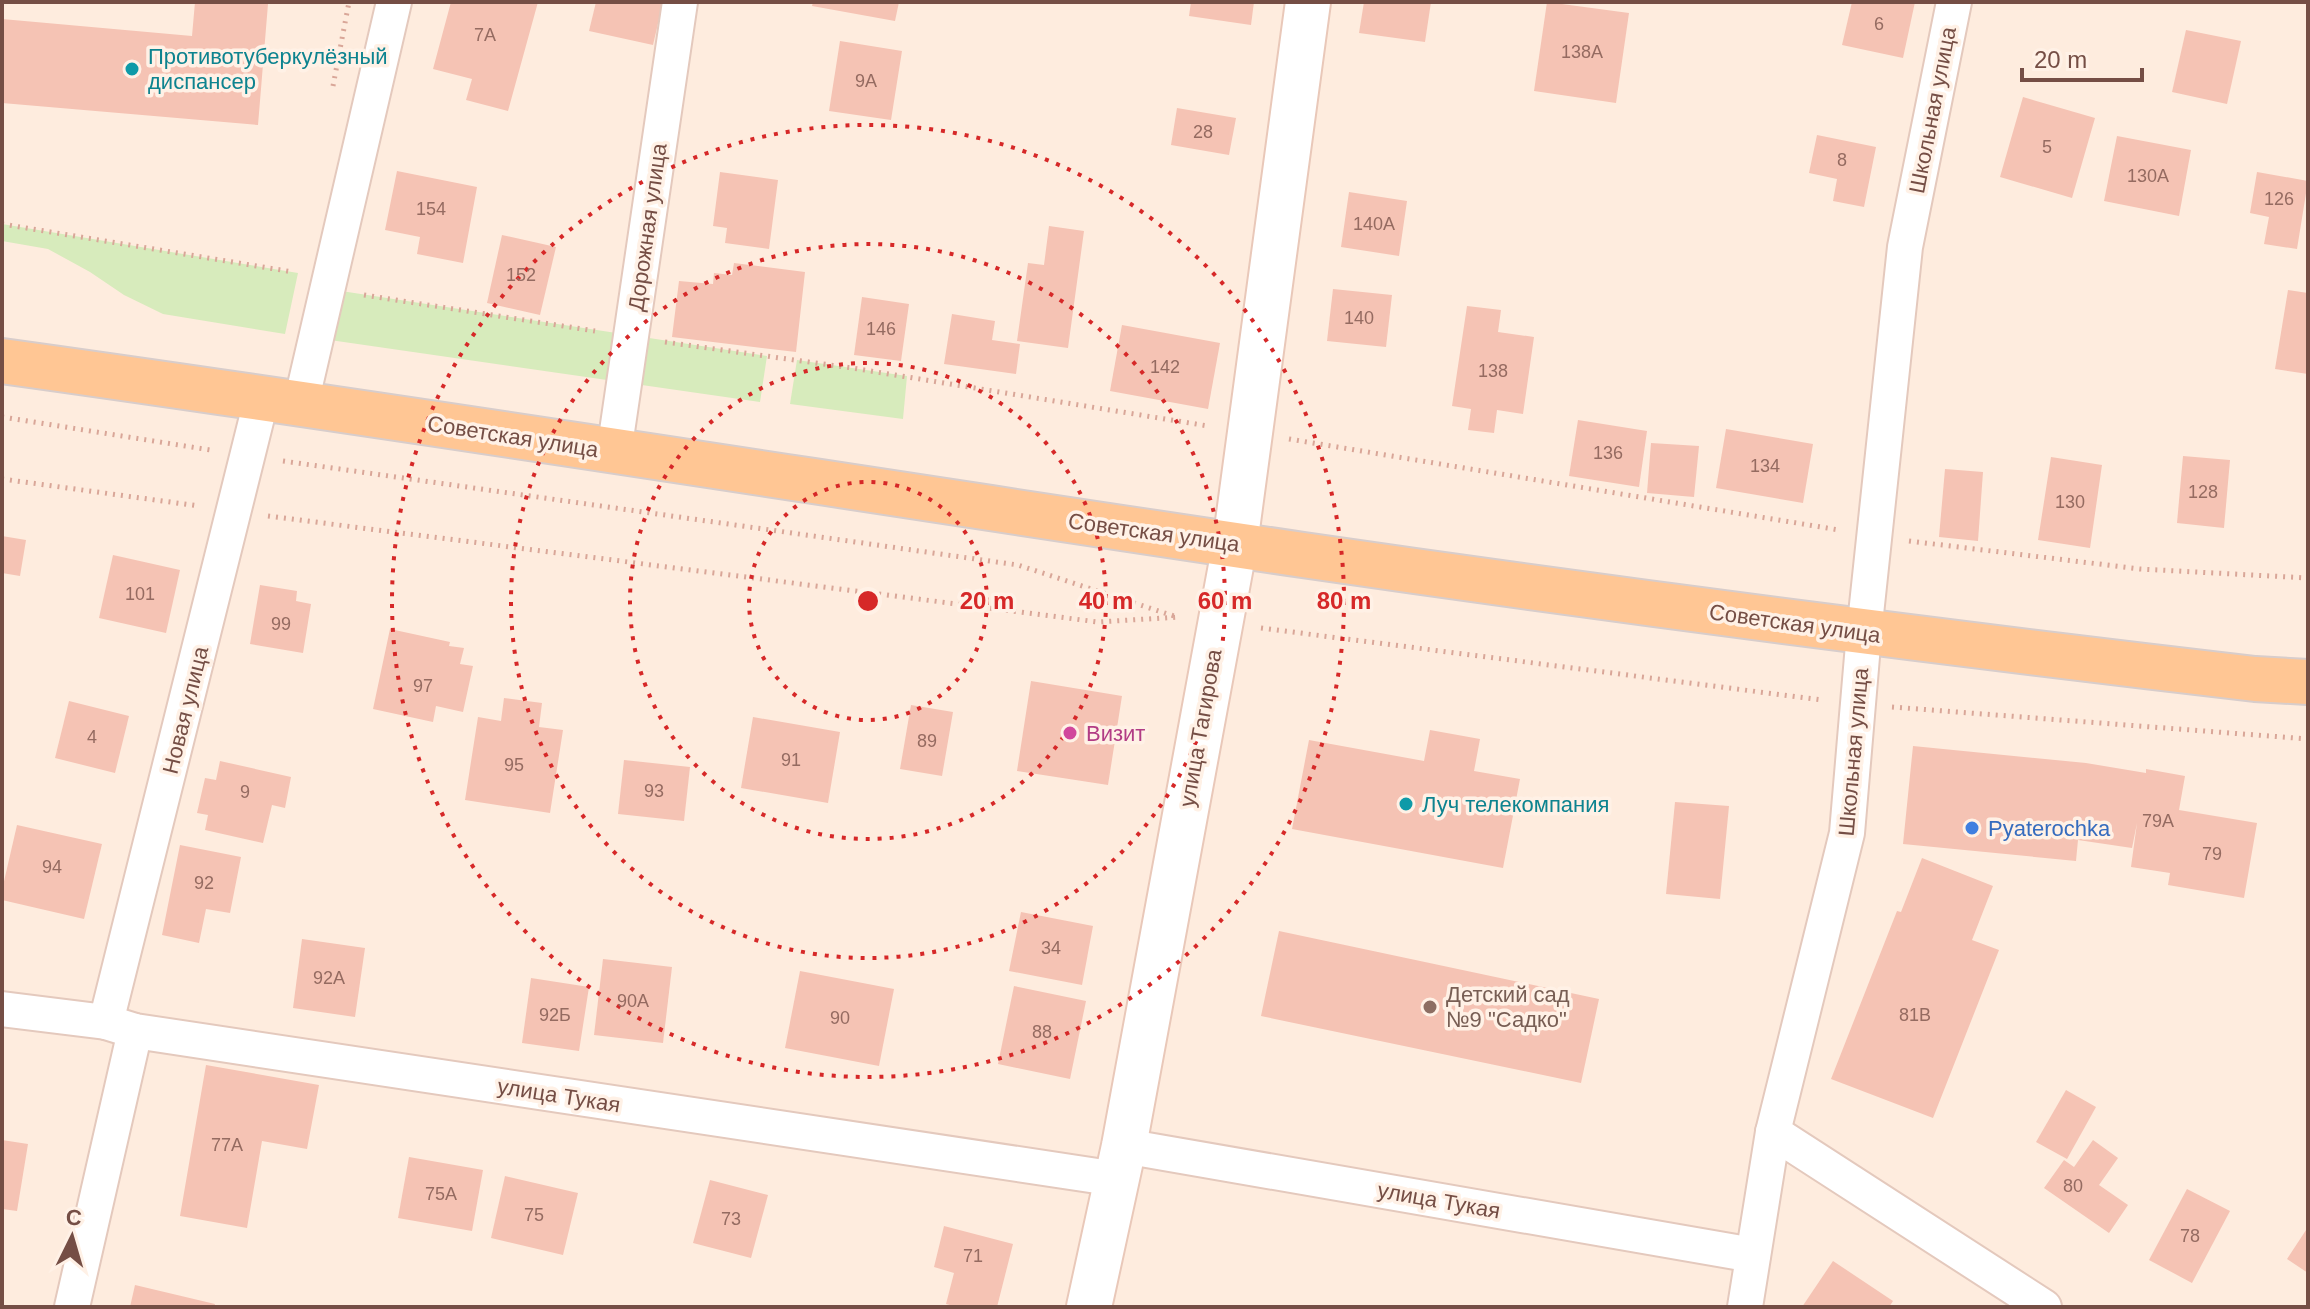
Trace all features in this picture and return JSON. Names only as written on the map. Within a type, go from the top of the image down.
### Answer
[{"type":"main road","name":"Советская улица","points":[[2,361],[282,400],[1235,544],[1864,633],[2255,679],[2308,682]]},
{"type":"street","name":"Новая улица","points":[[72,1307],[121,1026],[234,511],[248,456],[282,400],[328,289],[394,2]]},
{"type":"street","name":"Дорожная улица","points":[[614,452],[680,2]]},
{"type":"street","name":"улица Тагирова","points":[[1089,1307],[1120,1162],[1199,620],[1235,544],[1308,2]]},
{"type":"street","name":"Школьная улица","points":[[1745,1307],[1773,1132],[1847,833],[1864,633],[1905,247],[1954,2]]},
{"type":"street","name":"улица Тукая","points":[[2,1009],[1120,1162],[1753,1255]]},
{"type":"street","points":[[1773,1132],[2044,1307]]},
{"type":"path","points":[[332,92],[349,2]]},
{"type":"path","points":[[2,224],[298,273]]},
{"type":"path","points":[[328,289],[852,368],[1874,536],[2140,569],[2308,578]]},
{"type":"path","points":[[2,417],[248,456],[1018,565],[1199,620]]},
{"type":"path","points":[[2,479],[1098,622],[1199,620],[1858,704],[2308,739]]},
{"type":"green space","points":[[2,224],[298,273],[285,334],[163,314],[124,295],[48,249],[2,241]]},
{"type":"green space","points":[[328,289],[767,356],[760,402],[316,338]]},
{"type":"green space","points":[[797,360],[907,376],[903,419],[790,404]]},
{"type":"building","name":"Противотуберкулёзный диспансер","points":[[195,2],[268,4],[258,125],[2,103],[2,19],[192,36]]},
{"type":"building","points":[[451,2],[538,2],[508,111],[466,100],[472,79],[433,69]]},
{"type":"building","points":[[596,2],[663,2],[653,45],[589,31]]},
{"type":"building","points":[[813,2],[899,2],[895,21],[812,6]]},
{"type":"building","points":[[1191,2],[1254,2],[1251,25],[1189,16]]},
{"type":"building","points":[[1364,2],[1431,2],[1425,42],[1359,33]]},
{"type":"building","points":[[1547,2],[1629,13],[1616,103],[1534,91]]},
{"type":"building","points":[[1852,2],[1915,2],[1903,58],[1842,45]]},
{"type":"building","points":[[2186,30],[2241,41],[2227,104],[2172,92]]},
{"type":"building","points":[[840,41],[902,51],[891,120],[829,111]]},
{"type":"building","points":[[2023,97],[2095,118],[2072,198],[2000,177]]},
{"type":"building","points":[[1177,108],[1236,118],[1229,155],[1171,145]]},
{"type":"building","points":[[1817,135],[1876,147],[1864,207],[1833,201],[1837,179],[1809,173]]},
{"type":"building","points":[[2117,136],[2191,150],[2179,216],[2104,201]]},
{"type":"building","points":[[397,171],[477,187],[463,263],[417,254],[420,237],[385,230]]},
{"type":"building","points":[[720,172],[778,180],[769,249],[725,243],[727,228],[713,226]]},
{"type":"building","points":[[2257,172],[2308,181],[2297,249],[2264,244],[2269,217],[2250,213]]},
{"type":"building","points":[[1349,192],[1407,201],[1399,256],[1341,247]]},
{"type":"building","points":[[1049,226],[1084,231],[1068,348],[1017,341],[1028,263],[1044,265]]},
{"type":"building","points":[[502,235],[556,247],[540,315],[487,303]]},
{"type":"building","points":[[734,263],[805,272],[796,352],[672,337],[679,281],[713,284],[714,273],[732,275]]},
{"type":"building","points":[[1333,289],[1392,295],[1386,347],[1327,341]]},
{"type":"building","points":[[2288,290],[2308,293],[2308,374],[2275,369]]},
{"type":"building","points":[[862,297],[909,304],[901,361],[854,355]]},
{"type":"building","points":[[1467,306],[1501,310],[1498,332],[1534,337],[1523,414],[1497,410],[1494,433],[1468,430],[1471,409],[1452,406]]},
{"type":"building","points":[[952,314],[995,321],[992,340],[1020,344],[1016,374],[944,364]]},
{"type":"building","points":[[1122,325],[1220,343],[1208,409],[1110,391]]},
{"type":"building","points":[[1578,420],[1647,431],[1639,487],[1569,476]]},
{"type":"building","points":[[1726,429],[1813,444],[1803,503],[1716,488]]},
{"type":"building","points":[[1651,443],[1699,446],[1694,497],[1647,493]]},
{"type":"building","points":[[2183,456],[2230,460],[2224,528],[2177,523]]},
{"type":"building","points":[[2051,457],[2102,465],[2090,548],[2038,540]]},
{"type":"building","points":[[1945,469],[1983,472],[1978,541],[1939,537]]},
{"type":"building","points":[[2,536],[26,540],[20,576],[2,573]]},
{"type":"building","points":[[113,555],[180,570],[166,633],[99,618]]},
{"type":"building","points":[[260,585],[297,591],[296,601],[311,604],[303,653],[250,644]]},
{"type":"building","points":[[390,629],[464,648],[460,664],[473,666],[463,712],[436,706],[433,722],[373,709]]},
{"type":"building","name":"Визит","points":[[1031,681],[1122,696],[1108,785],[1017,771]]},
{"type":"building","points":[[504,698],[542,703],[539,727],[563,730],[550,813],[465,800],[478,717],[501,721]]},
{"type":"building","points":[[69,701],[129,716],[115,773],[55,758]]},
{"type":"building","points":[[911,705],[953,712],[942,776],[900,769]]},
{"type":"building","points":[[753,717],[840,732],[828,803],[741,788]]},
{"type":"building","name":"Луч телекомпания","points":[[1430,730],[1480,739],[1474,771],[1520,779],[1503,868],[1292,829],[1309,740],[1424,761]]},
{"type":"building","points":[[1913,746],[2086,763],[2146,773],[2146,769],[2185,776],[2179,810],[2257,823],[2244,898],[2168,885],[2170,873],[2131,867],[2137,823],[2132,848],[2078,840],[2076,861],[1903,844]]},
{"type":"building","points":[[624,760],[690,767],[684,821],[618,814]]},
{"type":"building","points":[[220,761],[291,777],[285,808],[272,805],[263,843],[205,830],[208,815],[197,813],[205,778],[216,780]]},
{"type":"building","points":[[1675,802],[1729,806],[1720,899],[1666,894]]},
{"type":"building","points":[[17,825],[102,844],[84,919],[2,900]]},
{"type":"building","points":[[180,845],[241,857],[230,913],[206,909],[199,943],[162,935]]},
{"type":"building","points":[[1922,858],[1993,886],[1972,940],[1999,950],[1933,1118],[1831,1079],[1897,911],[1901,912]]},
{"type":"building","points":[[1021,912],[1093,926],[1082,985],[1009,971]]},
{"type":"building","name":"Детский сад №9 \"Садко\"","points":[[1279,931],[1599,999],[1581,1083],[1261,1016]]},
{"type":"building","points":[[302,939],[365,948],[355,1017],[293,1008]]},
{"type":"building","points":[[603,959],[672,967],[663,1043],[594,1035]]},
{"type":"building","points":[[800,971],[894,989],[879,1066],[785,1048]]},
{"type":"building","points":[[531,978],[589,987],[579,1051],[522,1043]]},
{"type":"building","points":[[1014,986],[1086,1001],[1070,1079],[998,1064]]},
{"type":"building","points":[[206,1065],[319,1085],[307,1149],[262,1141],[247,1228],[180,1216]]},
{"type":"building","points":[[2066,1090],[2096,1107],[2067,1159],[2036,1142]]},
{"type":"building","points":[[2,1140],[28,1144],[17,1211],[2,1209]]},
{"type":"building","points":[[2093,1140],[2118,1158],[2099,1185],[2128,1205],[2109,1233],[2044,1188],[2064,1160],[2074,1167]]},
{"type":"building","points":[[409,1157],[483,1170],[472,1231],[398,1218]]},
{"type":"building","points":[[505,1176],[578,1193],[563,1255],[491,1238]]},
{"type":"building","points":[[710,1180],[768,1195],[751,1258],[693,1243]]},
{"type":"building","points":[[2187,1189],[2230,1211],[2192,1283],[2149,1260]]},
{"type":"building","points":[[944,1226],[1013,1244],[997,1307],[946,1304],[954,1273],[934,1267]]},
{"type":"building","points":[[2308,1227],[2308,1273],[2287,1259]]},
{"type":"building","points":[[1833,1261],[1893,1301],[1889,1307],[1802,1307]]},
{"type":"building","points":[[135,1285],[215,1304],[214,1307],[130,1307]]},
{"type":"place","name":"Противотуберкулёзный диспансер","points":[[132,69]]},
{"type":"place","name":"Визит","points":[[1070,733]]},
{"type":"place","name":"Луч телекомпания","points":[[1406,804]]},
{"type":"place","name":"Pyaterochka","points":[[1972,828]]},
{"type":"place","name":"Детский сад №9 \"Садко\"","points":[[1430,1007]]}]
